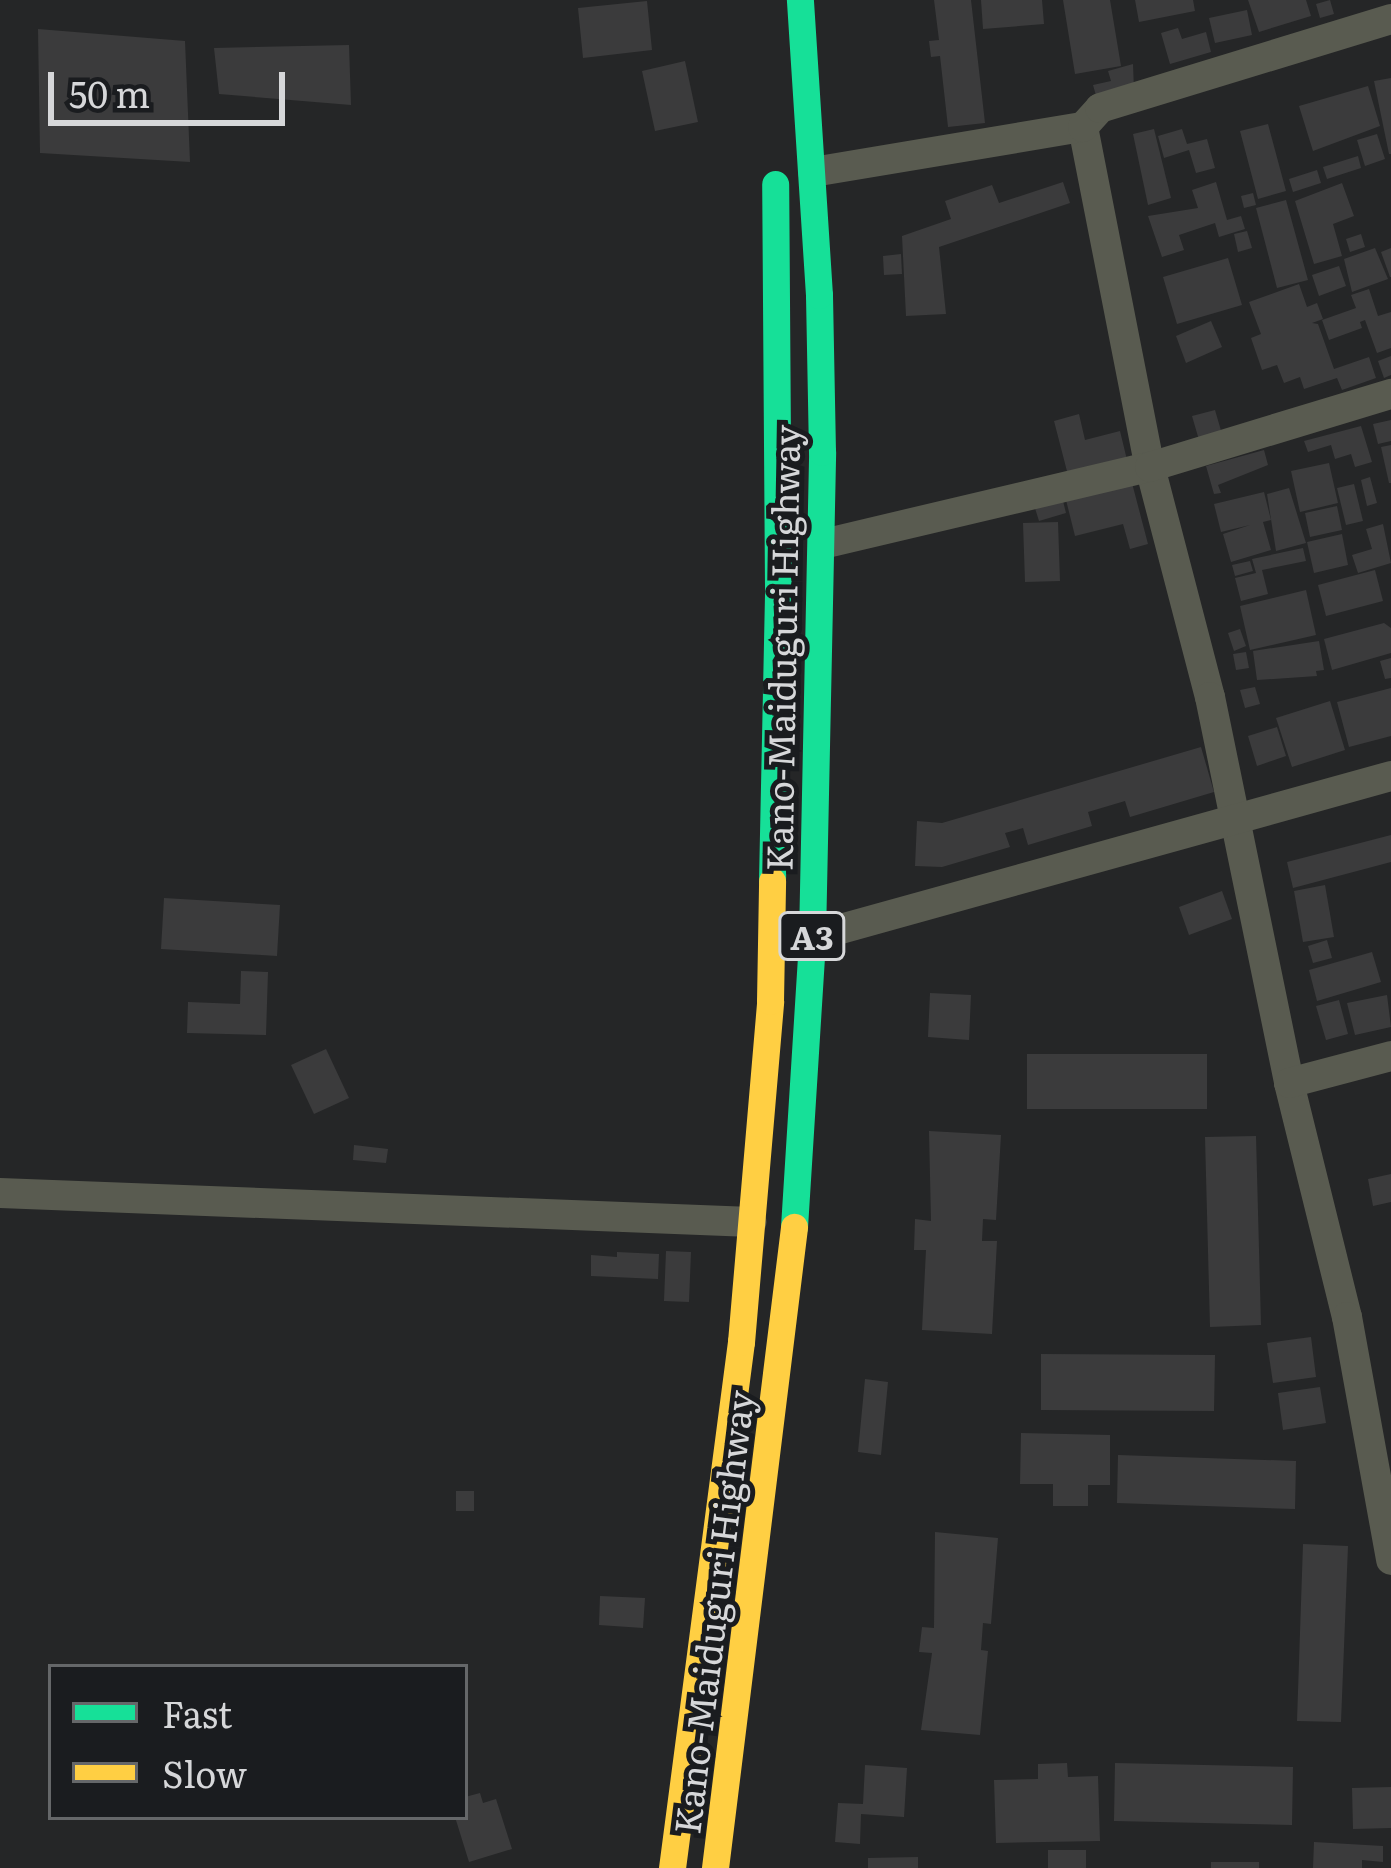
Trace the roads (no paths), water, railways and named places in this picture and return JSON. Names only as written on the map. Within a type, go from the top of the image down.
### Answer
[{"type":"highway","name":"Kano-Maiduguri Highway","points":[[715,1868],[784,1327],[812,937],[823,544],[813,172],[800,0]]},
{"type":"highway","name":"Kano-Maiduguri Highway","points":[[673,1868],[741,1342],[770,1000],[777,740],[774,166]]},
{"type":"street","points":[[813,172],[1083,128],[1100,108],[1391,20]]},
{"type":"street","points":[[1083,128],[1150,467],[1210,697],[1288,1083],[1347,1317],[1391,1560]]},
{"type":"street","points":[[823,544],[1150,467],[1391,394]]},
{"type":"street","points":[[768,948],[1391,776]]},
{"type":"street","points":[[1288,1083],[1391,1056]]},
{"type":"street","points":[[0,1193],[751,1222]]}]
